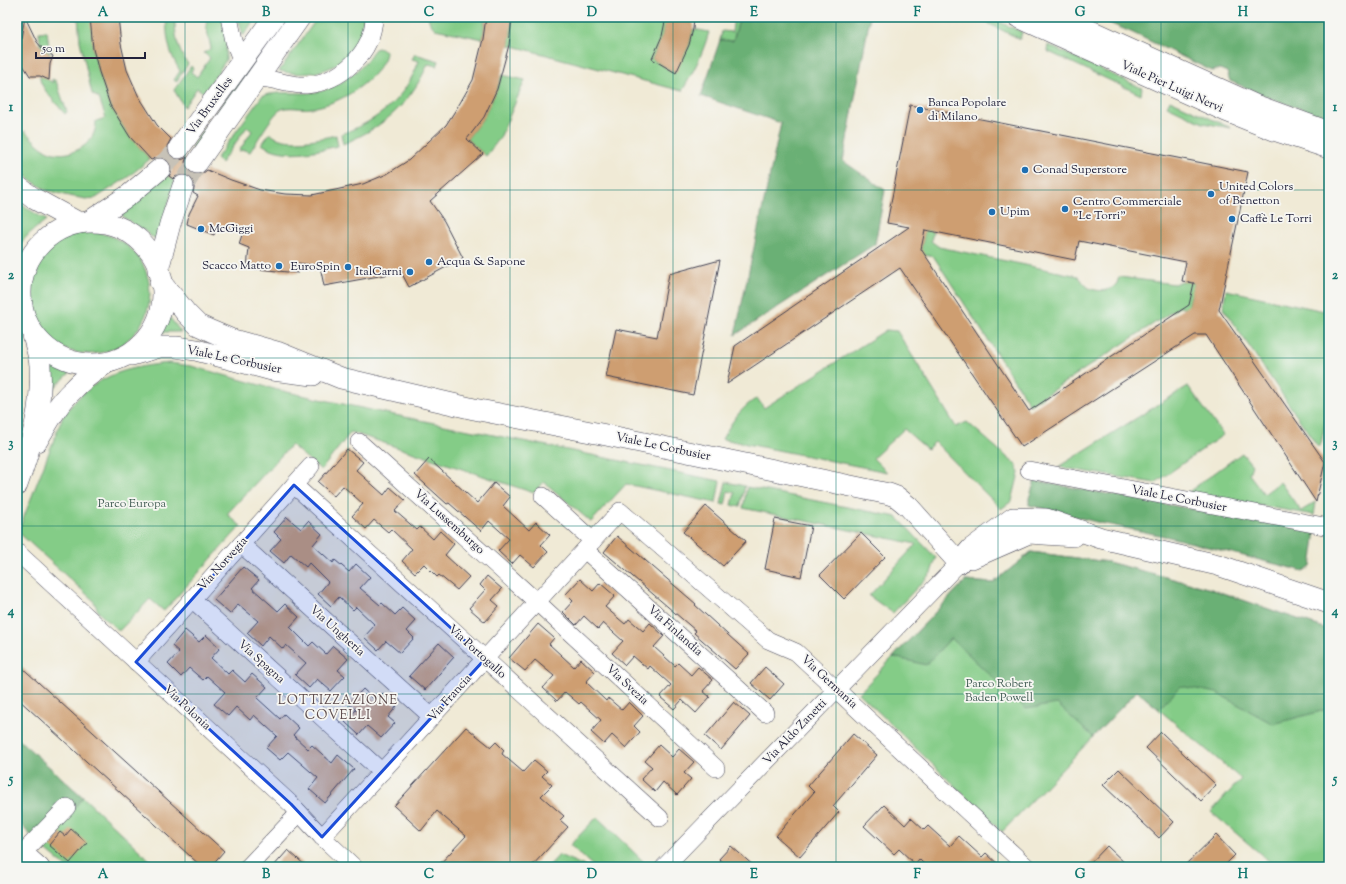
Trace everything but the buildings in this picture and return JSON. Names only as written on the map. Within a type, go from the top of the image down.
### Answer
[{"type":"street","name":"Via Bruxelles","points":[[229,17],[234,41],[240,57],[240,64]]},
{"type":"street","name":"Via Bruxelles","points":[[179,148],[274,17]]},
{"type":"street","name":"Via Bruxelles","points":[[197,163],[300,17]]},
{"type":"street","points":[[257,78],[305,85],[323,81],[341,73],[348,68],[362,53],[372,31],[374,17]]},
{"type":"street","name":"Viale Pier Luigi Nervi","points":[[1018,17],[1226,111],[1274,130],[1329,148]]},
{"type":"street","name":"Viale Pier Luigi Nervi","points":[[1060,17],[1249,102],[1329,132]]},
{"type":"street","points":[[84,222],[129,195],[160,169]]},
{"type":"street","points":[[17,186],[33,198],[84,222]]},
{"type":"street","points":[[159,276],[170,224],[183,186]]},
{"type":"street","points":[[17,485],[29,453],[36,424],[40,394],[40,364],[33,334],[22,305],[19,286],[34,252],[49,237],[67,226],[84,222],[108,223],[126,230],[142,242],[155,258],[164,299],[158,322],[146,341],[128,356],[105,364],[90,374],[72,390],[53,415],[29,453]]},
{"type":"street","name":"Viale Le Corbusier","points":[[159,276],[186,314],[198,325],[230,339],[277,352],[341,378]]},
{"type":"street","points":[[33,334],[56,355],[80,364],[105,364]]},
{"type":"street","name":"Viale Le Corbusier","points":[[128,356],[160,347],[176,347],[196,350],[272,370],[341,378],[474,409],[888,494],[897,497],[909,508],[959,563]]},
{"type":"street","name":"Via Lussemburgo","points":[[359,442],[537,602]]},
{"type":"street","name":"Via Norvegia","points":[[136,662],[310,466]]},
{"type":"street","name":"Viale Le Corbusier","points":[[1029,470],[1329,528]]},
{"type":"street","name":"Via Portogallo","points":[[294,485],[660,818]]},
{"type":"street","points":[[543,496],[589,546]]},
{"type":"street","name":"Via Francia","points":[[322,837],[620,511]]},
{"type":"street","name":"Via Germania","points":[[620,511],[768,640],[796,652],[1027,867]]},
{"type":"street","points":[[959,563],[1029,533],[1101,538],[1218,565],[1329,603]]},
{"type":"street","name":"Via Ungheria","points":[[241,544],[432,717]]},
{"type":"street","name":"Via Finlandia","points":[[589,546],[765,713]]},
{"type":"street","name":"Via Polonia","points":[[17,552],[291,804],[322,837],[354,867]]},
{"type":"street","name":"Via Aldo Zanetti","points":[[664,867],[959,563]]},
{"type":"street","name":"Via Spagna","points":[[192,599],[382,772]]},
{"type":"street","name":"Via Svezia","points":[[537,602],[716,768]]},
{"type":"street","points":[[41,867],[20,855],[67,807]]},
{"type":"street","points":[[248,867],[299,813]]},
{"type":"highlighted area","points":[[294,485],[485,659],[322,837],[291,804],[136,662]]},
{"type":"green space","points":[[78,17],[91,17],[93,49],[110,105],[130,137],[150,159],[128,177],[96,198],[86,199],[46,190],[29,179],[17,168],[17,137],[25,131],[37,144],[46,150],[63,154],[79,149],[86,144],[92,138],[96,121],[106,118],[99,98],[92,94],[80,41]]},
{"type":"green space","points":[[166,17],[175,17],[177,42],[184,59],[188,64],[176,82],[174,80],[180,71],[169,45]]},
{"type":"green space","points":[[207,17],[223,17],[228,43],[226,45],[226,60],[204,93],[197,88],[184,107],[174,90],[191,66],[193,68],[191,72],[197,77],[210,58],[204,53],[211,48],[206,26]]},
{"type":"green space","points":[[238,17],[256,17],[243,36]]},
{"type":"green space","points":[[285,17],[290,17],[196,150],[191,147]]},
{"type":"green space","points":[[318,17],[364,17],[361,33],[355,46],[346,57],[335,65],[323,70],[309,73],[279,71]]},
{"type":"green space","points":[[428,17],[485,17],[483,39],[435,29],[430,23]]},
{"type":"green space","points":[[512,17],[666,17],[662,36],[652,59],[675,73],[689,45],[693,29],[709,32],[704,48],[682,91],[509,45]]},
{"type":"green space","points":[[734,17],[740,17],[733,41],[720,40],[722,31],[732,32]]},
{"type":"green space","points":[[740,17],[870,17],[843,161],[885,190],[875,244],[735,335],[781,123],[701,96],[720,40],[733,41]]},
{"type":"green space","points":[[975,17],[988,17],[1022,32],[1020,39]]},
{"type":"green space","points":[[1095,17],[1329,17],[1329,118],[1277,101],[1230,81],[1227,72],[1220,69],[1212,71],[1133,33]]},
{"type":"green space","points":[[47,31],[50,54],[40,45],[39,32]]},
{"type":"green space","points":[[1048,45],[1142,88],[1141,95],[1047,51]]},
{"type":"green space","points":[[378,48],[386,51],[384,60],[373,76],[357,89],[340,99],[321,106],[287,108],[280,110],[269,123],[250,152],[244,150],[239,151],[252,131],[247,127],[221,163],[216,159],[262,96],[276,93],[310,93],[323,91],[355,73],[364,64],[372,52]]},
{"type":"green space","points":[[415,54],[439,61],[437,66],[428,64],[413,91],[394,113],[371,130],[343,144],[341,134],[354,129],[378,115],[389,107],[406,87],[419,61],[412,59]]},
{"type":"green space","points":[[502,75],[525,80],[500,138],[486,156],[467,139],[484,117]]},
{"type":"green space","points":[[40,76],[53,83],[52,79],[56,81],[67,112],[65,114],[45,90],[40,80]]},
{"type":"green space","points":[[1170,100],[1231,128],[1203,123],[1167,106]]},
{"type":"green space","points":[[270,133],[283,140],[292,141],[311,140],[336,135],[338,146],[310,152],[289,153],[270,149],[262,144]]},
{"type":"green space","points":[[167,174],[175,181],[158,239],[150,236],[145,231],[124,218],[120,211]]},
{"type":"green space","points":[[17,202],[46,220],[30,233],[17,247]]},
{"type":"green space","points":[[925,230],[933,232],[931,241],[939,247],[1078,276],[1087,287],[1096,290],[1108,290],[1112,288],[1117,283],[1119,277],[1174,284],[1182,281],[1194,283],[1188,309],[1179,307],[1030,405],[934,257],[920,254]]},
{"type":"green space","points":[[89,232],[101,233],[112,237],[123,242],[132,250],[140,259],[145,270],[149,281],[149,305],[145,316],[140,327],[132,336],[123,344],[112,349],[101,353],[89,354],[77,353],[66,349],[55,344],[46,336],[38,327],[33,316],[29,305],[28,293],[29,281],[33,270],[38,259],[46,250],[55,242],[66,237],[77,233]]},
{"type":"green space","points":[[1226,290],[1329,312],[1329,403],[1321,444],[1318,447],[1223,308]]},
{"type":"green space","points":[[167,314],[181,332],[159,332]]},
{"type":"green space","points":[[886,330],[897,331],[956,427],[967,422],[1016,465],[1019,473],[1012,501],[1001,509],[935,442],[927,449],[904,429],[873,458],[887,472],[722,439],[741,411],[757,398],[764,408]]},
{"type":"green space","points":[[17,349],[20,359],[22,383],[17,382]]},
{"type":"green space","points":[[44,357],[57,366],[73,370],[56,386],[46,400]]},
{"type":"green space","name":"Parco Europa","points":[[170,363],[191,366],[278,390],[385,413],[720,481],[716,503],[626,484],[591,522],[544,482],[534,493],[351,432],[321,470],[291,445],[227,514],[241,526],[164,611],[150,599],[119,631],[99,613],[93,600],[18,532],[63,416],[74,402],[85,391],[110,376],[138,367]]},
{"type":"green space","points":[[1188,386],[1223,435],[1155,483],[1058,467]]},
{"type":"green space","points":[[1242,453],[1252,465],[1249,474],[1264,494],[1280,482],[1301,511],[1316,502],[1314,515],[1187,493]]},
{"type":"green space","points":[[1035,481],[1316,531],[1311,567],[1303,571],[1169,537],[1096,522],[1029,505],[1029,498]]},
{"type":"green space","points":[[726,482],[745,486],[740,507],[732,505],[735,493],[728,491],[725,505],[721,504]]},
{"type":"green space","points":[[747,487],[897,517],[936,558],[931,573],[893,613],[869,596],[916,544],[743,508]]},
{"type":"green space","name":"Parco Robert Baden Powell","points":[[1031,552],[1108,562],[1211,589],[1329,630],[1329,867],[1276,867],[1211,812],[1241,779],[1137,691],[1002,832],[859,693],[965,581],[993,583]]},
{"type":"green space","points":[[1031,552],[1108,562],[1211,589],[1329,630],[1329,709],[1273,724],[1217,693],[1180,686],[1159,709],[1137,691],[1093,737],[1057,704],[1026,709],[951,638],[926,665],[893,657],[965,581],[993,583]]},
{"type":"green space","points":[[17,738],[83,797],[42,847],[17,821]]},
{"type":"green space","points":[[83,797],[157,867],[66,867],[42,847]]},
{"type":"green space","points":[[597,817],[644,862],[639,867],[594,867],[570,845]]},
{"type":"green space","points":[[559,855],[587,867],[548,867]]},
{"type":"tunnel","points":[[160,169],[179,148]]},
{"type":"tunnel","points":[[183,186],[197,163]]},
{"type":"place","name":"Banca Popolare di Milano","points":[[920,110]]},
{"type":"place","name":"Conad Superstore","points":[[1025,170]]},
{"type":"place","name":"United Colors of Benetton","points":[[1211,194]]},
{"type":"place","name":"Centro Commerciale \"Le Torri\"","points":[[1065,209]]},
{"type":"place","name":"Upim","points":[[992,212]]},
{"type":"place","name":"Caffè Le Torri","points":[[1232,219]]},
{"type":"place","name":"McGiggi","points":[[201,229]]},
{"type":"place","name":"Acqua & Sapone","points":[[429,262]]},
{"type":"place","name":"Scacco Matto","points":[[279,266]]},
{"type":"place","name":"EuroSpin","points":[[348,267]]},
{"type":"place","name":"ItalCarni","points":[[410,272]]},
{"type":"district","name":"LOTTIZZAZIONE COVELLI","points":[[338,708]]}]
